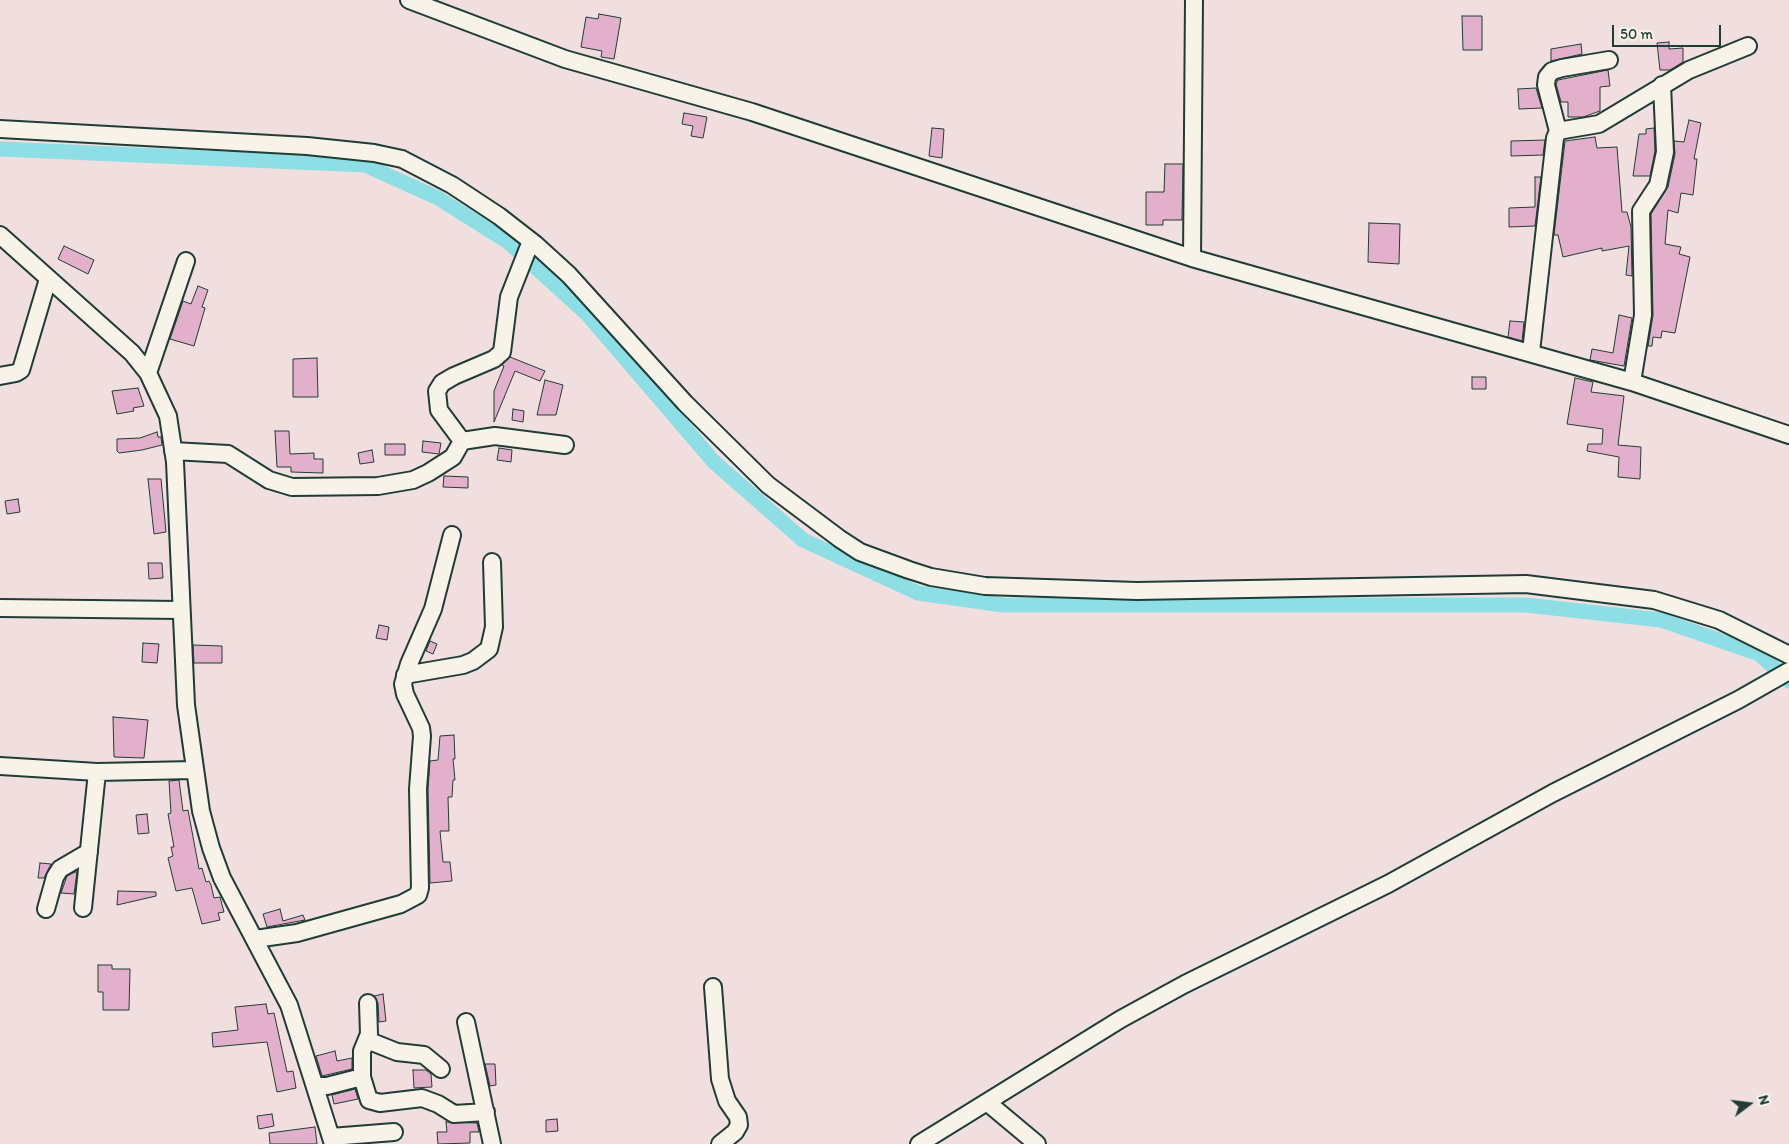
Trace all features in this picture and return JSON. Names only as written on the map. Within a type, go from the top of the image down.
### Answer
[{"type":"street","points":[[410,0],[565,59],[752,112],[1192,258],[1488,342],[1531,352],[1632,382],[1789,435]]},
{"type":"street","points":[[1192,258],[1194,0]]},
{"type":"street","points":[[1558,131],[1600,124],[1614,117],[1662,85],[1748,46]]},
{"type":"street","points":[[1531,352],[1555,138],[1558,131],[1546,85],[1547,77],[1552,71],[1562,68],[1609,60]]},
{"type":"street","points":[[1632,382],[1644,315],[1641,211],[1658,184],[1665,152],[1662,85]]},
{"type":"street","points":[[0,129],[307,146],[402,158],[452,185],[499,216],[569,275],[685,403],[768,485],[860,552],[909,570],[986,586],[1138,591],[1526,584],[1654,600],[1691,610],[1741,629],[1789,655]]},
{"type":"street","points":[[0,234],[132,353],[148,373],[168,416],[173,451],[186,705],[201,811],[211,848],[222,878],[289,1005],[332,1140],[394,1132]]},
{"type":"street","points":[[462,441],[439,410],[437,391],[442,383],[494,359],[502,352],[509,297],[530,244]]},
{"type":"street","points":[[148,373],[186,262]]},
{"type":"street","points":[[0,376],[16,373],[21,370],[48,279]]},
{"type":"street","points":[[462,441],[495,436],[565,445]]},
{"type":"street","points":[[173,451],[228,454],[280,485],[292,487],[361,486],[413,480],[428,474],[453,457],[462,441]]},
{"type":"street","points":[[255,938],[297,933],[401,904],[418,895],[420,888],[418,789],[422,736],[418,720],[405,694],[405,674],[433,609],[452,535]]},
{"type":"street","points":[[405,674],[463,665],[473,661],[489,649],[494,627],[492,562]]},
{"type":"street","points":[[0,608],[181,610]]},
{"type":"street","points":[[920,1144],[1121,1019],[1185,984],[1388,884],[1553,793],[1738,700],[1789,671]]},
{"type":"street","points":[[0,766],[97,772],[194,770]]},
{"type":"street","points":[[83,908],[97,772]]},
{"type":"street","points":[[46,909],[55,877],[60,869],[89,852]]},
{"type":"street","points":[[713,987],[720,1079],[727,1101],[738,1117],[739,1125],[735,1132],[720,1144]]},
{"type":"street","points":[[368,1003],[369,1027],[367,1040],[362,1051],[362,1077],[367,1096],[373,1103],[422,1098],[438,1104],[454,1114],[486,1112]]},
{"type":"street","points":[[466,1022],[492,1144]]},
{"type":"street","points":[[367,1040],[397,1052],[424,1055],[440,1069]]},
{"type":"street","points":[[316,1086],[327,1086],[362,1077]]},
{"type":"street","points":[[988,1103],[1037,1144]]},
{"type":"building","points":[[599,14],[621,18],[614,59],[601,57],[602,51],[581,47],[586,17],[598,19]]},
{"type":"building","points":[[1462,16],[1482,16],[1482,50],[1463,50]]},
{"type":"building","points":[[1669,42],[1669,49],[1683,48],[1683,62],[1670,70],[1660,70],[1657,43]]},
{"type":"building","points":[[1581,44],[1582,54],[1551,61],[1551,49]]},
{"type":"building","points":[[1608,70],[1610,86],[1600,87],[1600,111],[1583,117],[1568,117],[1568,102],[1561,102],[1556,84],[1558,80]]},
{"type":"building","points":[[1536,88],[1542,108],[1519,109],[1518,89]]},
{"type":"building","points":[[684,113],[707,117],[703,138],[691,136],[693,126],[682,124]]},
{"type":"building","points":[[1689,120],[1701,123],[1694,159],[1697,159],[1693,195],[1681,193],[1678,213],[1668,210],[1665,244],[1681,247],[1679,254],[1690,257],[1675,333],[1662,331],[1661,338],[1653,337],[1652,346],[1648,346],[1653,315],[1651,214],[1668,187],[1675,154],[1674,141],[1684,142]]},
{"type":"building","points":[[932,128],[944,129],[942,158],[929,156]]},
{"type":"building","points":[[1654,128],[1655,151],[1650,176],[1633,176],[1639,134],[1646,134],[1646,129]]},
{"type":"building","points":[[1595,137],[1597,148],[1617,147],[1622,212],[1627,212],[1631,227],[1632,276],[1626,275],[1629,246],[1602,251],[1602,248],[1563,257],[1558,235],[1554,235],[1565,141]]},
{"type":"building","points":[[1545,140],[1543,155],[1511,156],[1511,141]]},
{"type":"building","points":[[1165,164],[1183,164],[1182,220],[1163,220],[1163,225],[1146,225],[1146,192],[1164,192]]},
{"type":"building","points":[[1535,177],[1541,177],[1535,226],[1509,227],[1509,208],[1535,207]]},
{"type":"building","points":[[1369,223],[1400,224],[1399,264],[1368,262]]},
{"type":"building","points":[[64,246],[94,260],[88,274],[58,259]]},
{"type":"building","points":[[198,286],[208,290],[202,307],[205,308],[194,346],[170,339],[183,301],[191,304]]},
{"type":"building","points":[[1619,315],[1632,318],[1624,366],[1590,360],[1592,349],[1613,353]]},
{"type":"building","points":[[1510,321],[1524,322],[1522,341],[1508,337]]},
{"type":"building","points":[[510,357],[545,371],[540,381],[515,371],[494,422],[494,391],[504,366],[502,365]]},
{"type":"building","points":[[317,358],[318,397],[293,397],[293,359]]},
{"type":"building","points":[[1472,377],[1486,377],[1486,389],[1472,389]]},
{"type":"building","points":[[1575,378],[1593,382],[1591,392],[1624,396],[1618,445],[1641,447],[1640,479],[1618,477],[1619,457],[1587,451],[1588,444],[1602,444],[1603,429],[1567,424]]},
{"type":"building","points":[[545,380],[563,385],[556,415],[537,415]]},
{"type":"building","points":[[138,388],[144,406],[133,408],[134,411],[117,414],[112,391]]},
{"type":"building","points":[[513,409],[524,411],[523,422],[512,420]]},
{"type":"building","points":[[275,431],[289,431],[290,454],[314,453],[314,459],[323,459],[323,473],[291,472],[291,467],[277,467]]},
{"type":"building","points":[[157,432],[158,437],[161,437],[162,445],[142,450],[119,453],[117,451],[117,439],[140,438]]},
{"type":"building","points":[[423,441],[441,443],[439,454],[422,452]]},
{"type":"building","points":[[385,444],[405,444],[405,455],[385,455]]},
{"type":"building","points":[[499,448],[512,450],[511,462],[497,460]]},
{"type":"building","points":[[372,450],[374,462],[360,464],[358,453]]},
{"type":"building","points":[[444,476],[468,477],[468,488],[443,487]]},
{"type":"building","points":[[148,479],[161,479],[166,532],[154,534]]},
{"type":"building","points":[[18,499],[20,512],[7,514],[5,501]]},
{"type":"building","points":[[148,563],[162,563],[163,578],[149,579]]},
{"type":"building","points":[[379,625],[389,627],[387,640],[376,638]]},
{"type":"building","points":[[430,641],[437,644],[433,654],[426,651]]},
{"type":"building","points":[[143,643],[159,644],[157,663],[142,662]]},
{"type":"building","points":[[193,645],[222,646],[222,663],[194,663]]},
{"type":"building","points":[[113,717],[148,720],[144,758],[114,757]]},
{"type":"building","points":[[454,735],[455,759],[453,759],[455,780],[453,780],[452,797],[448,797],[449,831],[440,831],[443,862],[450,862],[452,881],[430,883],[428,789],[430,761],[438,760],[440,736]]},
{"type":"building","points":[[179,780],[183,811],[188,810],[199,869],[202,868],[206,882],[209,881],[214,898],[220,897],[224,912],[218,913],[220,920],[202,924],[192,888],[176,891],[168,858],[173,856],[171,847],[174,847],[168,814],[171,813],[169,781]]},
{"type":"building","points":[[147,814],[149,833],[138,834],[136,815]]},
{"type":"building","points":[[40,863],[51,864],[44,878],[38,878]]},
{"type":"building","points":[[77,872],[74,894],[61,893],[67,876]]},
{"type":"building","points":[[118,891],[156,892],[156,896],[117,905]]},
{"type":"building","points":[[280,909],[283,921],[303,915],[305,920],[267,927],[263,914]]},
{"type":"building","points":[[98,965],[112,965],[112,969],[130,969],[129,1010],[103,1010],[103,992],[98,992]]},
{"type":"building","points":[[383,994],[386,1021],[379,1022],[378,1003],[374,996]]},
{"type":"building","points":[[266,1004],[268,1014],[274,1013],[287,1072],[293,1071],[296,1088],[277,1092],[267,1042],[213,1047],[212,1033],[238,1030],[235,1007]]},
{"type":"building","points":[[335,1051],[337,1061],[352,1058],[352,1069],[322,1076],[316,1056]]},
{"type":"building","points":[[485,1064],[495,1064],[496,1085],[490,1086]]},
{"type":"building","points":[[413,1070],[426,1070],[431,1074],[432,1087],[414,1088]]},
{"type":"building","points":[[355,1089],[358,1099],[334,1104],[332,1095]]},
{"type":"building","points":[[272,1114],[274,1126],[259,1129],[257,1116]]},
{"type":"building","points":[[557,1119],[558,1131],[546,1132],[546,1120]]},
{"type":"building","points":[[446,1122],[477,1123],[479,1132],[470,1132],[470,1143],[438,1144],[437,1132],[447,1132]]},
{"type":"building","points":[[315,1127],[317,1144],[270,1144],[269,1133]]},
{"type":"waterway","points":[[0,149],[365,165],[438,198],[508,242],[588,315],[714,462],[803,540],[918,593],[1003,605],[1526,605],[1661,620],[1759,654],[1789,681]]}]
